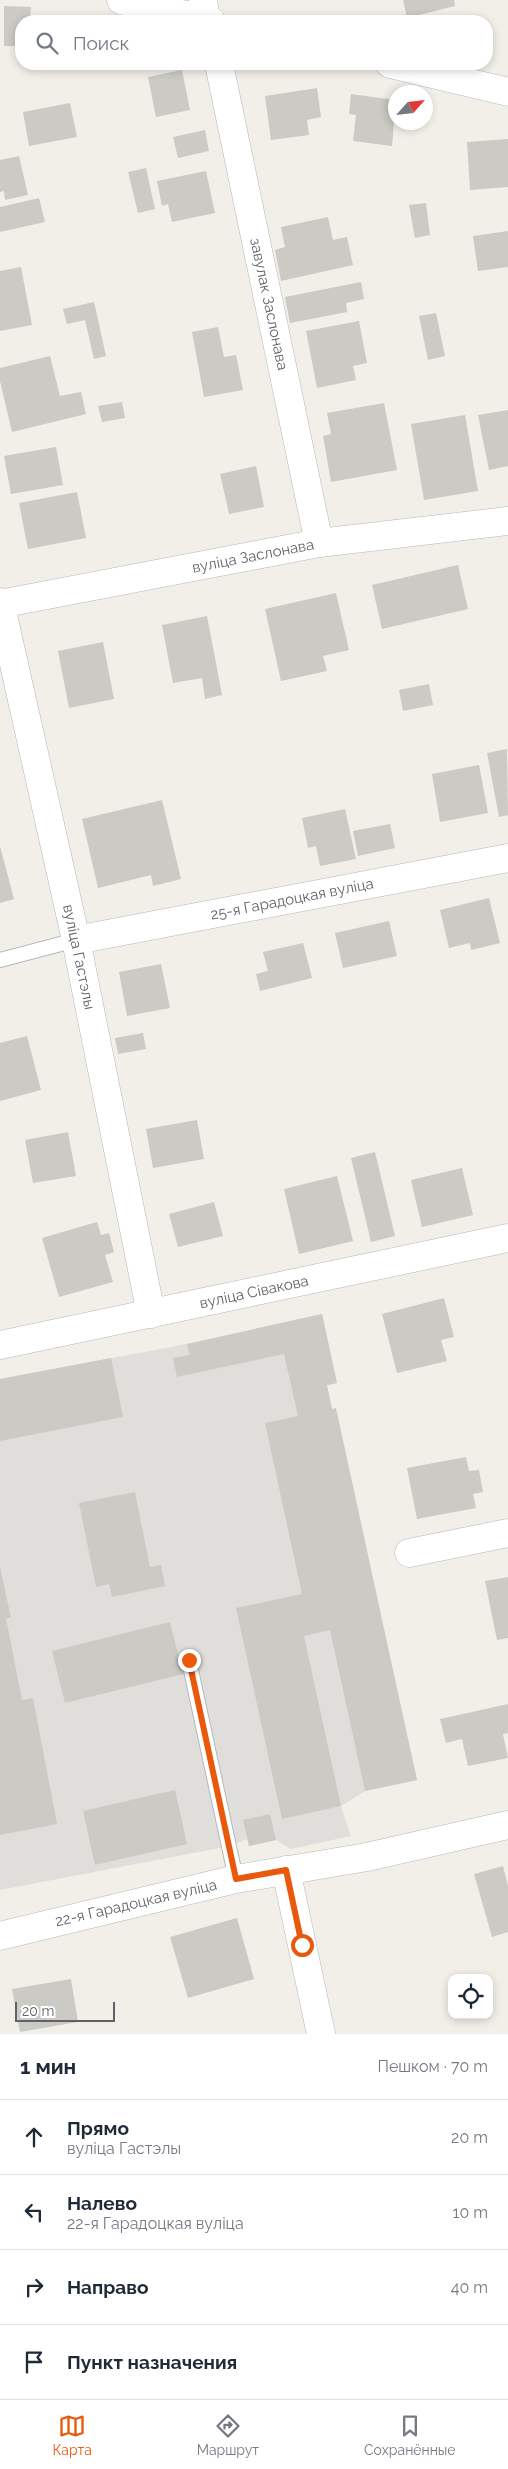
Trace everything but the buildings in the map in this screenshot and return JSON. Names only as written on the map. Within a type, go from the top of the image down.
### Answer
[{"type":"street","points":[[121,0],[201,15]]},
{"type":"street","name":"завулак Заслонава","points":[[220,70],[319,544]]},
{"type":"street","points":[[415,70],[508,92]]},
{"type":"street","name":"вуліца Заслонава","points":[[0,603],[319,544],[508,521]]},
{"type":"street","name":"вуліца Гастэлы","points":[[0,603],[76,940],[151,1314]]},
{"type":"street","name":"25-я Гарадоцкая вуліца","points":[[76,940],[508,858]]},
{"type":"street","name":"вуліца Сівакова","points":[[0,1344],[508,1238]]},
{"type":"street","points":[[409,1553],[508,1533]]},
{"type":"street","name":"22-я Гарадоцкая вуліца","points":[[0,1936],[236,1879],[367,1857],[508,1825]]},
{"type":"street","points":[[286,1870],[321,2034]]},
{"type":"lane","points":[[0,960],[76,940]]},
{"type":"lane","points":[[189,1660],[236,1879]]},
{"type":"shaded area","points":[[322,1314],[337,1383],[327,1386],[417,1780],[365,1791],[341,1806],[351,1836],[291,1849],[276,1840],[249,1846],[247,1839],[230,1846],[0,1890],[0,1379],[187,1344]]},
{"type":"route","points":[[189,1660],[236,1879],[286,1870],[302,1945]]}]
